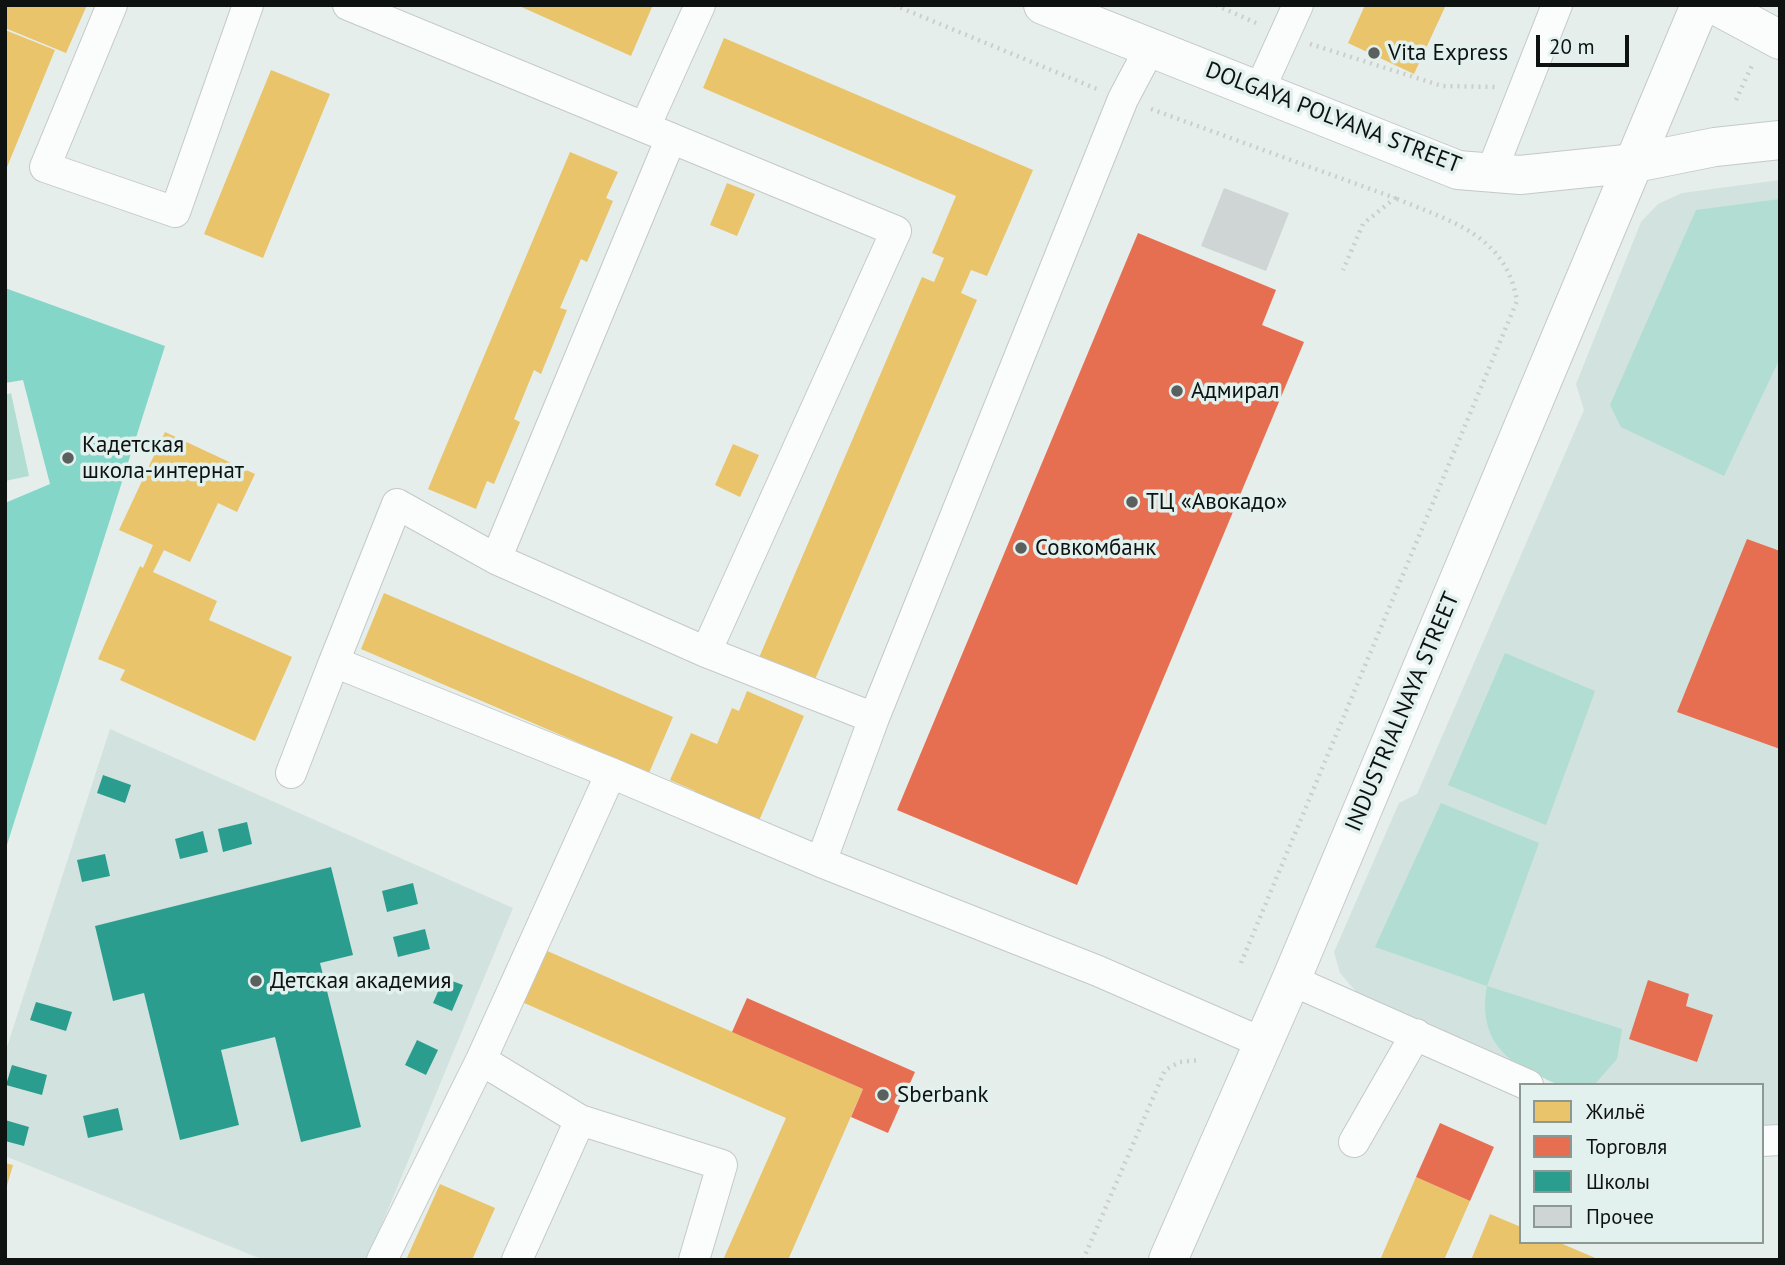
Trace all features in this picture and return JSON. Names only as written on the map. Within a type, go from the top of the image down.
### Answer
[{"type":"main road","name":"DOLGAYA POLYANA STREET","points":[[1042,5],[1458,170],[1520,175],[1635,163],[1715,147],[1780,140]]},
{"type":"main road","name":"INDUSTRIALNAYA STREET","points":[[1168,1260],[1291,980],[1700,5]]},
{"type":"main road","points":[[1715,5],[1768,47]]},
{"type":"street","points":[[112,5],[45,167],[175,212],[248,5]]},
{"type":"street","points":[[348,5],[896,231],[706,652]]},
{"type":"street","points":[[496,559],[658,132],[699,5]]},
{"type":"street","points":[[1259,91],[1298,5]]},
{"type":"street","points":[[1491,173],[1557,5]]},
{"type":"street","points":[[821,862],[874,718],[1123,99],[1150,48]]},
{"type":"street","points":[[290,774],[397,504],[496,559],[706,652],[874,718]]},
{"type":"street","points":[[334,662],[611,773],[821,862],[1098,971],[1263,1043]]},
{"type":"street","points":[[382,1260],[481,1060],[611,773]]},
{"type":"street","points":[[1291,980],[1524,1083]]},
{"type":"street","points":[[1354,1142],[1416,1034]]},
{"type":"street","points":[[481,1060],[580,1120],[722,1165],[694,1260]]},
{"type":"street","points":[[517,1260],[580,1120]]},
{"type":"path","points":[[894,5],[1123,99],[1395,198],[1467,228],[1491,246],[1514,282],[1517,301],[1241,963]]},
{"type":"path","points":[[1216,5],[1284,36],[1442,86],[1497,87]]},
{"type":"path","points":[[1736,100],[1768,47]]},
{"type":"path","points":[[1343,270],[1363,224],[1395,198]]},
{"type":"path","points":[[1083,1260],[1165,1070],[1181,1062],[1198,1060]]},
{"type":"shaded area","points":[[1780,180],[1780,1126],[1764,1127],[1764,1083],[1556,1083],[1358,994],[1340,973],[1334,952],[1399,803],[1417,794],[1584,410],[1576,384],[1641,222],[1658,204],[1682,193]]},
{"type":"shaded area","name":"Детская академия","points":[[110,729],[513,908],[367,1260],[264,1260],[5,1156],[5,1053]]},
{"type":"green space","points":[[1780,199],[1780,358],[1724,476],[1621,427],[1610,405],[1696,210]]},
{"type":"green space","name":"Кадетская школа-интернат","points":[[5,288],[165,346],[5,851],[5,503],[50,484],[23,380],[5,383]]},
{"type":"green space","points":[[11,393],[29,476],[5,481],[5,395]]},
{"type":"green space","points":[[1505,653],[1595,691],[1546,825],[1448,785]]},
{"type":"green space","points":[[1441,803],[1539,843],[1487,986],[1375,947]]},
{"type":"green space","points":[[1487,986],[1622,1029],[1617,1059],[1596,1083],[1551,1081],[1521,1067],[1501,1050],[1488,1028],[1485,1001]]},
{"type":"building: Жильё","points":[[5,5],[87,5],[66,53],[5,28]]},
{"type":"building: Жильё","points":[[517,5],[648,5],[652,7],[631,56]]},
{"type":"building: Жильё","points":[[1365,5],[1446,5],[1414,74],[1348,43]]},
{"type":"building: Жильё","points":[[5,30],[55,50],[5,172]]},
{"type":"building: Жильё","points":[[724,38],[1033,170],[987,276],[971,270],[961,293],[977,300],[813,684],[758,660],[922,277],[934,282],[944,258],[932,253],[956,196],[703,88]]},
{"type":"building: Жильё","points":[[271,70],[330,94],[263,258],[204,234]]},
{"type":"building: Жильё","points":[[570,152],[618,172],[606,198],[613,201],[587,262],[581,259],[560,308],[567,310],[541,374],[534,370],[514,419],[520,422],[494,484],[487,481],[476,509],[428,489]]},
{"type":"building: Жильё","points":[[727,183],[755,194],[737,236],[710,225]]},
{"type":"building: Жильё","points":[[165,432],[255,474],[237,512],[218,503],[190,562],[164,550],[153,572],[217,601],[209,620],[292,657],[255,741],[120,680],[125,670],[98,659],[140,566],[143,568],[153,545],[119,530]]},
{"type":"building: Жильё","points":[[733,444],[759,455],[740,497],[715,485]]},
{"type":"building: Жильё","points":[[384,593],[673,717],[649,773],[361,649]]},
{"type":"building: Жильё","points":[[747,691],[804,716],[758,823],[690,803],[695,791],[670,780],[691,733],[717,744],[732,708],[739,711]]},
{"type":"building: Жильё","points":[[545,950],[863,1089],[788,1260],[723,1260],[786,1118],[522,1002]]},
{"type":"building: Жильё","points":[[5,1163],[13,1165],[6,1189],[5,1189]]},
{"type":"building: Жильё","points":[[1416,1177],[1470,1201],[1444,1260],[1380,1260]]},
{"type":"building: Жильё","points":[[440,1184],[495,1208],[472,1260],[406,1260]]},
{"type":"building: Жильё","points":[[1490,1214],[1519,1226],[1519,1244],[1563,1244],[1600,1260],[1471,1260]]},
{"type":"building: Торговля","name":"ТЦ «Авокадо»","points":[[1138,233],[1276,290],[1262,325],[1304,342],[1077,885],[897,810]]},
{"type":"building: Торговля","points":[[1747,539],[1780,551],[1780,749],[1677,712]]},
{"type":"building: Торговля","points":[[1648,980],[1689,994],[1686,1006],[1713,1015],[1697,1062],[1629,1039]]},
{"type":"building: Торговля","points":[[747,998],[915,1072],[888,1133],[851,1117],[863,1089],[732,1032]]},
{"type":"building: Торговля","points":[[1440,1123],[1494,1147],[1470,1201],[1416,1177]]},
{"type":"building: Школы","points":[[103,775],[131,785],[125,803],[97,793]]},
{"type":"building: Школы","points":[[247,822],[252,844],[223,852],[218,829]]},
{"type":"building: Школы","points":[[203,831],[208,852],[180,859],[175,839]]},
{"type":"building: Школы","points":[[105,854],[110,876],[82,882],[77,860]]},
{"type":"building: Школы","points":[[331,867],[353,955],[320,963],[361,1127],[301,1142],[275,1037],[221,1050],[239,1125],[180,1140],[144,993],[113,1001],[95,926]]},
{"type":"building: Школы","points":[[413,883],[418,904],[387,912],[382,891]]},
{"type":"building: Школы","points":[[425,929],[430,949],[398,957],[393,937]]},
{"type":"building: Школы","points":[[444,978],[463,985],[452,1011],[433,1003]]},
{"type":"building: Школы","points":[[36,1002],[72,1012],[66,1031],[30,1020]]},
{"type":"building: Школы","points":[[417,1040],[438,1050],[426,1075],[405,1065]]},
{"type":"building: Школы","points":[[12,1065],[47,1075],[42,1095],[6,1085]]},
{"type":"building: Школы","points":[[118,1108],[123,1130],[88,1138],[83,1116]]},
{"type":"building: Школы","points":[[5,1120],[29,1127],[24,1146],[5,1141]]},
{"type":"building: Прочее","points":[[1224,188],[1289,213],[1266,271],[1201,246]]},
{"type":"place","name":"Vita Express","points":[[1374,53]]},
{"type":"place","name":"Адмирал","points":[[1177,391]]},
{"type":"place","name":"Кадетская школа-интернат","points":[[68,458]]},
{"type":"place","name":"ТЦ «Авокадо»","points":[[1132,502]]},
{"type":"place","name":"Совкомбанк","points":[[1021,548]]},
{"type":"place","name":"Детская академия","points":[[256,981]]},
{"type":"place","name":"Sberbank","points":[[883,1095]]}]
